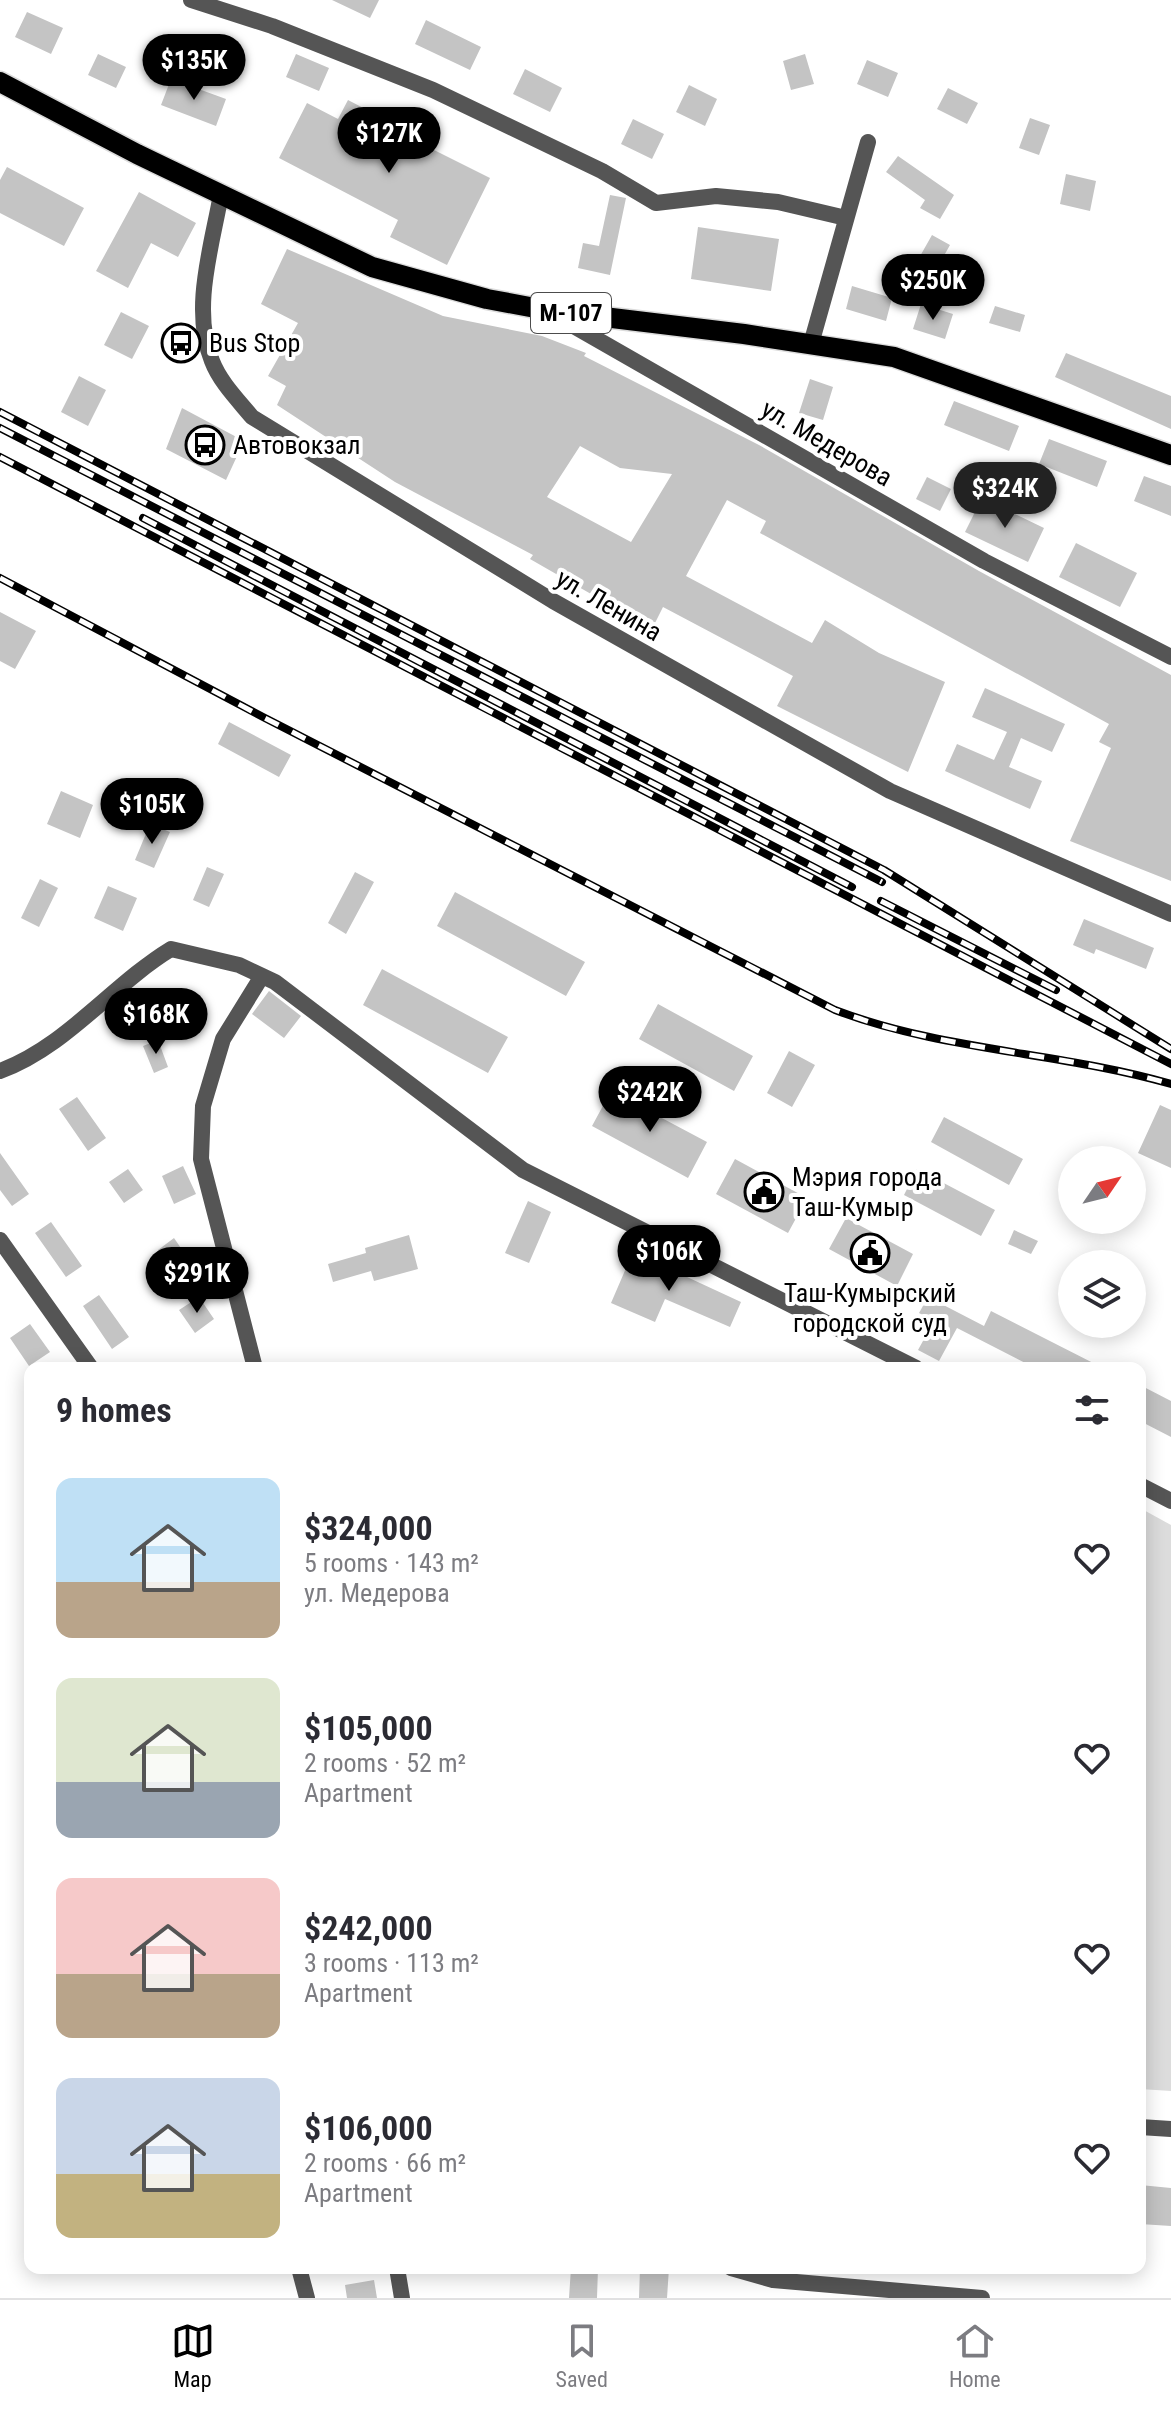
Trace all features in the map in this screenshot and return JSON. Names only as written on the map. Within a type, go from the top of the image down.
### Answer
[{"type":"main road","name":"М-107","points":[[0,82],[372,267],[487,299],[546,310],[894,357],[1171,455]]},
{"type":"street","points":[[191,0],[272,26],[433,90],[602,171],[656,203],[716,196],[778,202],[846,218]]},
{"type":"street","points":[[811,344],[868,142]]},
{"type":"street","name":"ул. Ленина","points":[[221,194],[202,310],[211,361],[224,383],[252,417],[553,601],[890,791],[1171,914]]},
{"type":"street","name":"ул. Медерова","points":[[546,310],[984,561],[1171,657]]},
{"type":"street","points":[[0,1071],[21,1063],[81,1021],[142,967],[171,949],[239,965],[275,982],[523,1170],[904,1362]]},
{"type":"street","points":[[253,1362],[201,1159],[203,1106],[223,1039],[262,976]]},
{"type":"street","points":[[0,1240],[87,1362]]},
{"type":"street","points":[[1146,1488],[1171,1501]]},
{"type":"street","points":[[1146,2127],[1171,2129]]},
{"type":"street","points":[[301,2274],[307,2298]]},
{"type":"street","points":[[398,2274],[402,2298]]},
{"type":"street","points":[[752,2274],[773,2280],[982,2298]]},
{"type":"shaded area","points":[[1146,1511],[1171,1525],[1171,2091],[1146,2089]]},
{"type":"building","points":[[332,0],[379,0],[370,18]]},
{"type":"building","points":[[27,12],[63,28],[51,54],[15,37]]},
{"type":"building","points":[[426,20],[481,47],[470,70],[415,44]]},
{"type":"building","points":[[98,54],[126,67],[116,88],[88,75]]},
{"type":"building","points":[[296,54],[329,68],[319,91],[286,77]]},
{"type":"building","points":[[805,54],[814,84],[791,90],[783,61]]},
{"type":"building","points":[[867,60],[898,73],[888,97],[857,84]]},
{"type":"building","points":[[525,69],[562,88],[550,112],[513,94]]},
{"type":"building","points":[[171,79],[226,99],[216,126],[161,105]]},
{"type":"building","points":[[689,85],[717,99],[705,126],[676,112]]},
{"type":"building","points":[[948,88],[978,103],[967,124],[937,109]]},
{"type":"building","points":[[348,100],[419,137],[416,141],[490,178],[447,265],[390,237],[398,220],[279,158],[307,103],[338,119]]},
{"type":"building","points":[[1030,118],[1050,125],[1039,155],[1019,148]]},
{"type":"building","points":[[633,119],[664,134],[652,159],[621,144]]},
{"type":"building","points":[[898,156],[954,195],[940,219],[920,208],[925,200],[886,172]]},
{"type":"building","points":[[7,167],[84,208],[64,246],[0,213],[0,180]]},
{"type":"building","points":[[1066,174],[1096,181],[1090,211],[1060,204]]},
{"type":"building","points":[[139,192],[196,223],[178,257],[151,243],[128,288],[96,271]]},
{"type":"building","points":[[610,195],[626,198],[610,275],[578,268],[583,243],[599,246]]},
{"type":"building","points":[[698,227],[779,239],[771,291],[691,279]]},
{"type":"building","points":[[932,235],[950,245],[937,268],[919,258]]},
{"type":"building","points":[[287,249],[443,316],[542,336],[586,353],[584,356],[759,445],[979,571],[1171,675],[1171,881],[1070,841],[1111,748],[1099,742],[1109,724],[760,533],[766,521],[727,500],[686,576],[812,643],[825,620],[879,653],[945,682],[908,772],[777,706],[793,676],[663,607],[652,629],[530,559],[533,555],[395,482],[277,405],[286,386],[268,376],[298,323],[261,304]],"holes":[[[580,446],[620,468],[672,474],[631,542],[547,497]]]},
{"type":"building","points":[[852,286],[892,298],[886,321],[846,309]]},
{"type":"building","points":[[921,304],[953,314],[945,339],[913,329]]},
{"type":"building","points":[[995,306],[1025,315],[1020,332],[989,323]]},
{"type":"building","points":[[121,312],[149,326],[132,359],[104,345]]},
{"type":"building","points":[[1066,353],[1171,396],[1171,429],[1055,377]]},
{"type":"building","points":[[79,376],[106,390],[88,426],[61,412]]},
{"type":"building","points":[[810,379],[833,387],[823,420],[799,413]]},
{"type":"building","points":[[954,401],[1019,426],[1009,451],[944,425]]},
{"type":"building","name":"Автовокзал","points":[[182,408],[244,441],[226,480],[166,449]]},
{"type":"building","points":[[1049,439],[1107,461],[1097,487],[1039,464]]},
{"type":"building","points":[[1144,476],[1171,486],[1171,516],[1134,501]]},
{"type":"building","points":[[927,477],[951,489],[940,511],[916,499]]},
{"type":"building","points":[[982,498],[1044,528],[1028,562],[965,532]]},
{"type":"building","points":[[1076,543],[1137,573],[1120,607],[1059,577]]},
{"type":"building","points":[[0,612],[36,631],[15,669],[0,661]]},
{"type":"building","points":[[985,688],[1065,724],[1052,752],[1021,738],[1009,767],[1042,781],[1030,809],[945,771],[957,744],[994,760],[1007,732],[972,717]]},
{"type":"building","points":[[229,722],[291,755],[279,777],[218,744]]},
{"type":"building","points":[[61,791],[93,805],[80,838],[47,824]]},
{"type":"building","points":[[150,824],[170,832],[154,868],[135,860]]},
{"type":"building","points":[[207,867],[224,874],[209,907],[193,900]]},
{"type":"building","points":[[355,872],[374,882],[346,934],[328,923]]},
{"type":"building","points":[[40,879],[58,888],[39,927],[21,918]]},
{"type":"building","points":[[108,886],[137,898],[123,931],[94,918]]},
{"type":"building","points":[[455,892],[585,962],[566,996],[437,926]]},
{"type":"building","points":[[1084,919],[1154,948],[1146,969],[1096,949],[1094,954],[1073,945]]},
{"type":"building","points":[[382,969],[508,1037],[488,1073],[363,1005]]},
{"type":"building","points":[[269,991],[301,1016],[284,1038],[252,1014]]},
{"type":"building","points":[[658,1004],[753,1056],[734,1091],[639,1039]]},
{"type":"building","points":[[158,1040],[168,1067],[154,1073],[143,1046]]},
{"type":"building","points":[[789,1051],[815,1065],[792,1107],[767,1093]]},
{"type":"building","points":[[611,1091],[707,1142],[688,1178],[592,1126]]},
{"type":"building","points":[[77,1097],[106,1138],[88,1151],[59,1109]]},
{"type":"building","points":[[1160,1105],[1171,1110],[1171,1168],[1146,1157],[1146,1146],[1141,1146]]},
{"type":"building","points":[[944,1117],[1023,1159],[1009,1185],[931,1142]]},
{"type":"building","points":[[0,1153],[29,1194],[12,1206],[0,1190]]},
{"type":"building","points":[[735,1159],[807,1198],[788,1233],[716,1194]]},
{"type":"building","points":[[183,1166],[196,1194],[174,1204],[162,1176]]},
{"type":"building","points":[[128,1169],[143,1190],[124,1203],[109,1182]]},
{"type":"building","points":[[917,1169],[995,1210],[981,1236],[904,1195]]},
{"type":"building","points":[[528,1201],[551,1212],[529,1263],[505,1253]]},
{"type":"building","points":[[846,1218],[913,1254],[897,1286],[829,1249]]},
{"type":"building","points":[[51,1222],[82,1266],[66,1277],[35,1233]]},
{"type":"building","points":[[1014,1230],[1038,1241],[1031,1254],[1008,1244]]},
{"type":"building","points":[[409,1235],[418,1269],[374,1281],[371,1271],[333,1282],[328,1264],[366,1253],[365,1248]]},
{"type":"building","points":[[174,1238],[185,1254],[169,1266],[158,1250]]},
{"type":"building","points":[[633,1252],[741,1302],[730,1327],[665,1299],[655,1322],[611,1303]]},
{"type":"building","points":[[99,1295],[129,1337],[112,1349],[83,1306]]},
{"type":"building","points":[[199,1297],[214,1319],[195,1333],[179,1310]]},
{"type":"building","points":[[928,1297],[984,1326],[991,1311],[1091,1362],[1023,1362],[957,1328],[939,1361],[918,1350],[934,1321],[919,1313]]},
{"type":"building","points":[[30,1324],[50,1352],[35,1362],[26,1362],[10,1338]]},
{"type":"building","points":[[1146,1388],[1171,1401],[1171,1437],[1146,1424]]},
{"type":"building","points":[[1146,2186],[1171,2188],[1171,2226],[1146,2224]]},
{"type":"building","points":[[571,2274],[598,2274],[597,2298],[569,2298]]},
{"type":"building","points":[[640,2274],[669,2274],[667,2298],[639,2298]]},
{"type":"building","points":[[374,2280],[377,2298],[347,2298],[345,2285]]},
{"type":"railway","points":[[0,412],[884,870],[1171,1049]]},
{"type":"railway","points":[[0,428],[882,882]]},
{"type":"railway","points":[[0,457],[1171,1064]]},
{"type":"railway","points":[[143,518],[852,887]]},
{"type":"railway","points":[[0,578],[263,717],[835,1010],[917,1034],[1129,1073],[1171,1084]]},
{"type":"railway","points":[[881,901],[1056,990]]},
{"type":"place","name":"Bus Stop","points":[[181,343]]},
{"type":"place","name":"Автовокзал","points":[[205,445]]},
{"type":"place","name":"Мэрия города Таш-Кумыр","points":[[764,1192]]},
{"type":"place","name":"Таш-Кумырский городской суд","points":[[870,1253]]}]
